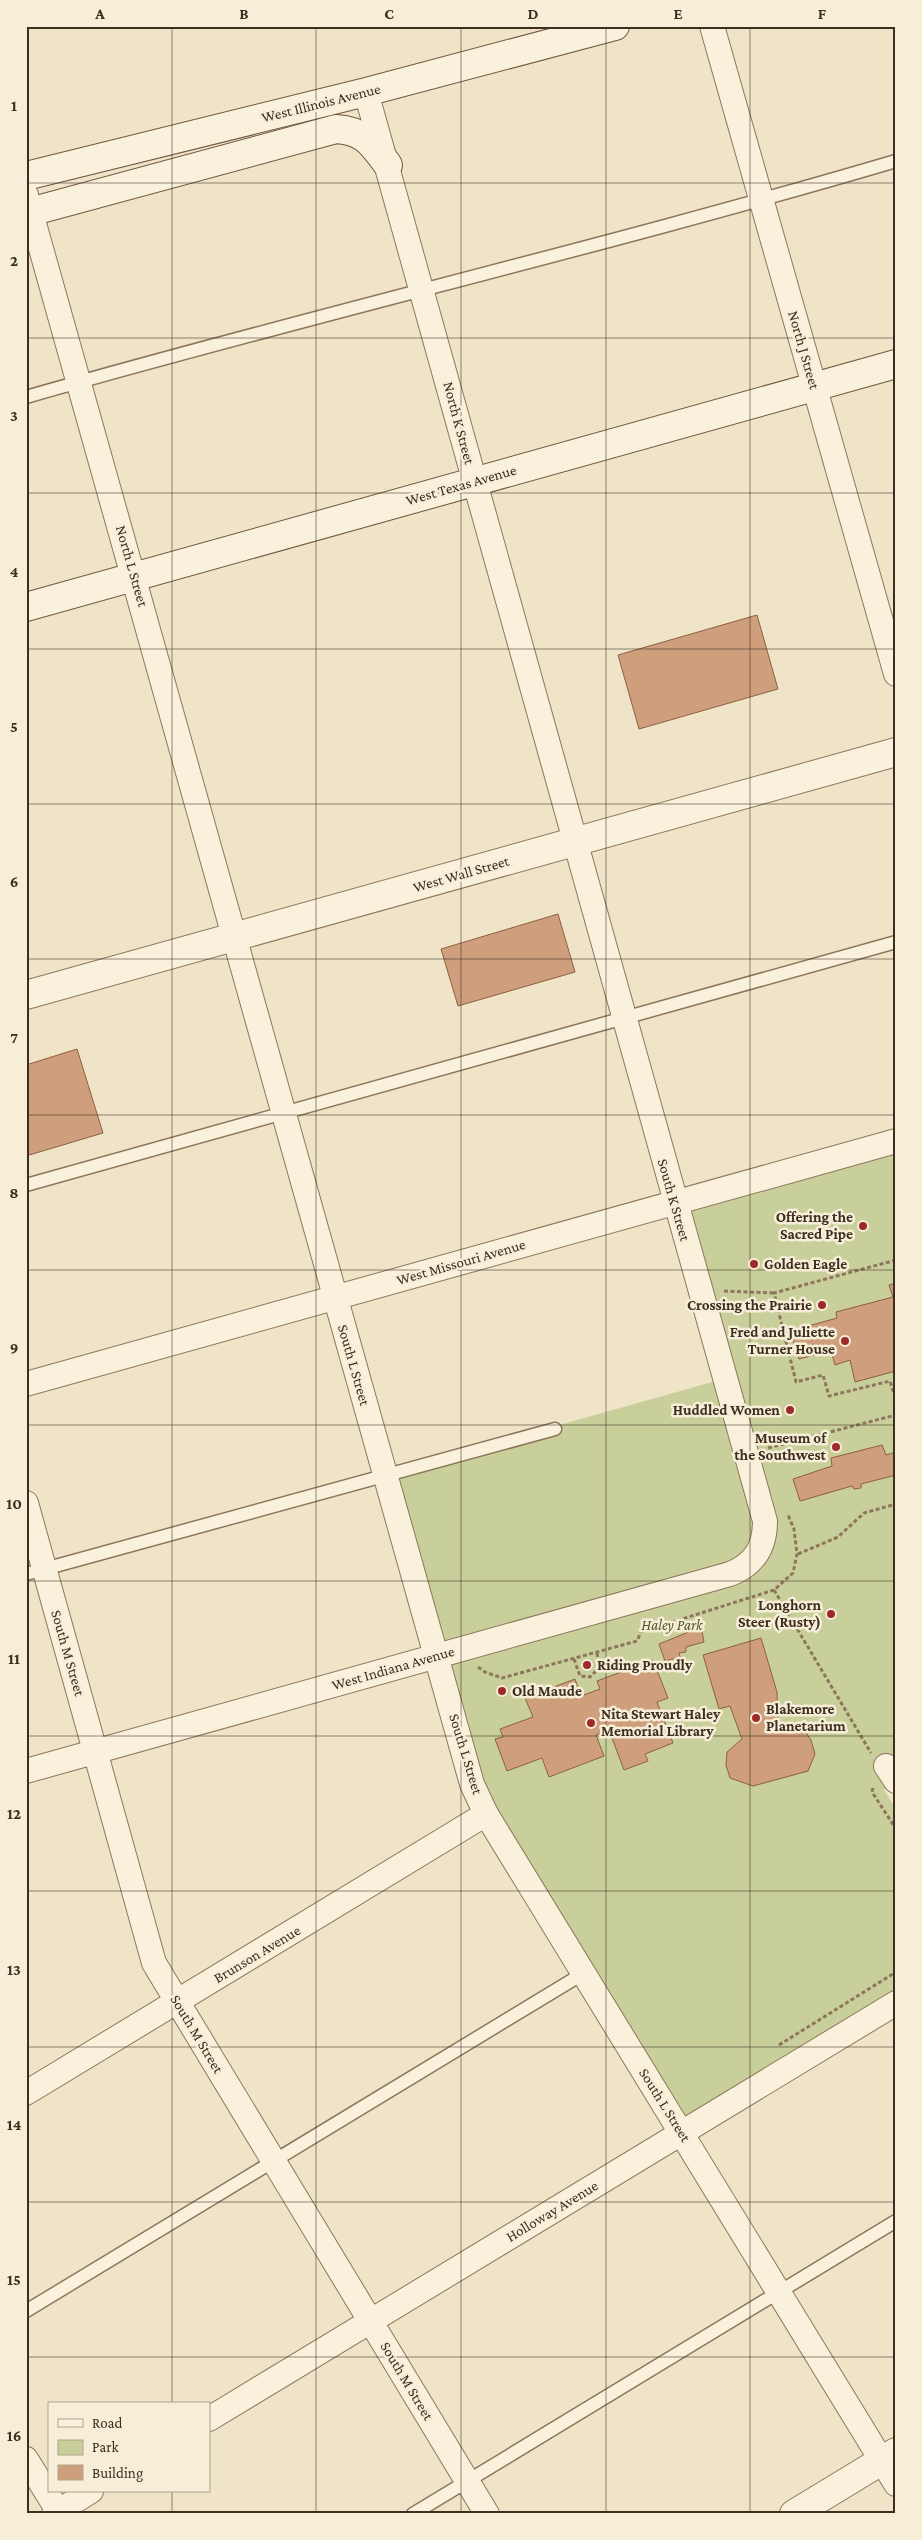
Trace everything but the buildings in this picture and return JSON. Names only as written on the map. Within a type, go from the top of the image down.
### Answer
[{"type":"main road","name":"West Illinois Avenue","points":[[26,176],[366,92],[615,26]]},
{"type":"main road","name":"West Illinois Avenue","points":[[28,207],[336,128],[364,136],[388,165]]},
{"type":"main road","name":"West Texas Avenue","points":[[26,607],[896,364]]},
{"type":"main road","name":"West Wall Street","points":[[26,995],[896,752]]},
{"type":"main road","points":[[794,2514],[889,2456]]},
{"type":"street","name":"North J Street","points":[[712,26],[896,674]]},
{"type":"street","name":"North K Street","points":[[366,92],[388,165],[575,842]]},
{"type":"street","name":"North L Street","points":[[28,207],[80,382],[235,937]]},
{"type":"street","name":"South K Street","points":[[575,842],[674,1203],[765,1521],[765,1535],[756,1557]]},
{"type":"street","name":"South L Street","points":[[235,937],[472,1784],[486,1814],[779,2293],[889,2456],[896,2484]]},
{"type":"street","name":"West Missouri Avenue","points":[[26,1384],[896,1141]]},
{"type":"street","name":"South M Street","points":[[26,1503],[36,1572],[95,1752],[154,1963],[487,2514]]},
{"type":"street","name":"West Indiana Avenue","points":[[26,1771],[730,1574],[742,1569],[756,1557]]},
{"type":"street","name":"Brunson Avenue","points":[[26,2093],[486,1814]]},
{"type":"street","name":"Holloway Avenue","points":[[210,2418],[896,2003]]},
{"type":"street","points":[[26,2459],[57,2513],[88,2492]]},
{"type":"lane","points":[[26,397],[422,288],[762,200],[896,161]]},
{"type":"lane","points":[[26,1184],[896,942]]},
{"type":"lane","points":[[36,1572],[386,1474],[555,1429]]},
{"type":"lane","points":[[26,2311],[584,1973]]},
{"type":"lane","points":[[413,2514],[896,2221]]},
{"type":"path","points":[[722,1300],[720,1290],[774,1293],[896,1260]]},
{"type":"path","points":[[774,1293],[796,1382],[823,1375],[829,1396],[890,1381],[896,1400]]},
{"type":"path","points":[[746,1454],[896,1414]]},
{"type":"path","points":[[797,1554],[838,1537],[864,1513],[896,1504]]},
{"type":"path","points":[[475,1665],[485,1672],[502,1678],[637,1641],[641,1632],[774,1590],[792,1573],[797,1554],[794,1529],[786,1508]]},
{"type":"path","points":[[774,1590],[883,1772],[872,1792],[896,1828]]},
{"type":"path","points":[[574,1659],[580,1676],[590,1677],[599,1668],[597,1653]]},
{"type":"path","points":[[773,2049],[896,1972]]},
{"type":"green space","name":"Haley Park","points":[[896,1149],[896,1782],[884,1790],[896,1809],[896,1993],[685,2118],[480,1781],[451,1663],[386,1474],[730,1377],[684,1206]]},
{"type":"place","name":"Offering the Sacred Pipe","points":[[863,1226]]},
{"type":"place","name":"Golden Eagle","points":[[754,1264]]},
{"type":"place","name":"Crossing the Prairie","points":[[822,1305]]},
{"type":"place","name":"Fred and Juliette Turner House","points":[[845,1341]]},
{"type":"place","name":"Huddled Women","points":[[790,1410]]},
{"type":"place","name":"Museum of the Southwest","points":[[836,1447]]},
{"type":"place","name":"Longhorn Steer (Rusty)","points":[[831,1614]]},
{"type":"place","name":"Riding Proudly","points":[[587,1665]]},
{"type":"place","name":"Old Maude","points":[[502,1691]]},
{"type":"place","name":"Blakemore Planetarium","points":[[756,1718]]},
{"type":"place","name":"Nita Stewart Haley Memorial Library","points":[[591,1723]]}]
